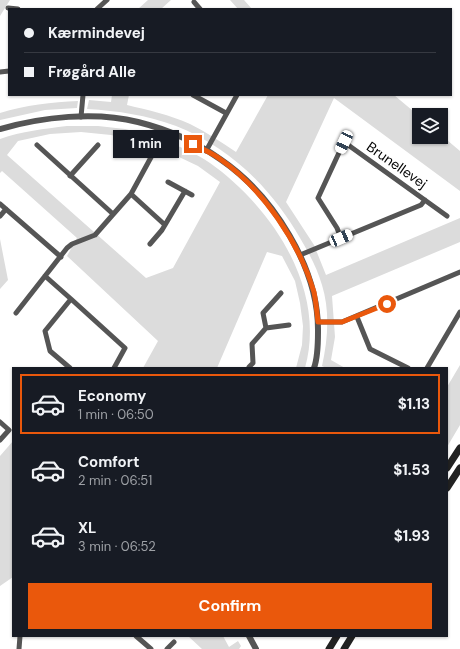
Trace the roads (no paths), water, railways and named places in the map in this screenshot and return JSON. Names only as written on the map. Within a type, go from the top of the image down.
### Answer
[{"type":"main road","points":[[448,466],[460,448]]},
{"type":"main road","points":[[448,486],[460,468]]},
{"type":"main road","points":[[329,649],[336,637]]},
{"type":"main road","points":[[344,649],[351,637]]},
{"type":"street","points":[[98,8],[108,0]]},
{"type":"street","points":[[17,2],[17,8]]},
{"type":"street","points":[[194,2],[199,8]]},
{"type":"street","points":[[81,117],[83,96]]},
{"type":"street","points":[[195,96],[226,113]]},
{"type":"street","points":[[206,151],[235,96]]},
{"type":"street","points":[[0,129],[17,124],[50,118],[111,118],[137,122],[181,137],[220,159],[235,171],[261,197],[274,213],[300,255],[314,293],[318,322],[316,367]]},
{"type":"street","points":[[16,313],[72,244],[95,235],[131,194],[155,150],[162,130]]},
{"type":"street","name":"Brunellevej","points":[[341,238],[337,228],[318,198],[344,142],[447,216]]},
{"type":"street","points":[[37,145],[113,214]]},
{"type":"street","points":[[70,176],[98,145]]},
{"type":"street","points":[[168,182],[192,195]]},
{"type":"street","points":[[150,244],[165,225],[185,191]]},
{"type":"street","points":[[131,194],[165,225]]},
{"type":"street","name":"Brunellevej","points":[[300,255],[421,205],[425,200]]},
{"type":"street","points":[[0,204],[61,257]]},
{"type":"street","points":[[0,216],[6,209]]},
{"type":"street","points":[[318,322],[342,322],[357,317],[460,272]]},
{"type":"street","points":[[46,276],[125,348],[115,367]]},
{"type":"street","points":[[266,328],[263,313],[281,293]]},
{"type":"street","points":[[69,367],[50,351],[45,331],[71,299]]},
{"type":"street","points":[[428,367],[460,312]]},
{"type":"street","points":[[357,317],[370,349],[406,367]]},
{"type":"street","points":[[251,367],[253,363],[252,344],[266,328],[289,325]]},
{"type":"street","points":[[0,422],[11,431],[0,440]]},
{"type":"street","points":[[19,649],[20,637]]},
{"type":"street","points":[[137,637],[150,649]]},
{"type":"street","points":[[250,637],[256,649]]},
{"type":"street","points":[[167,649],[174,642]]}]
